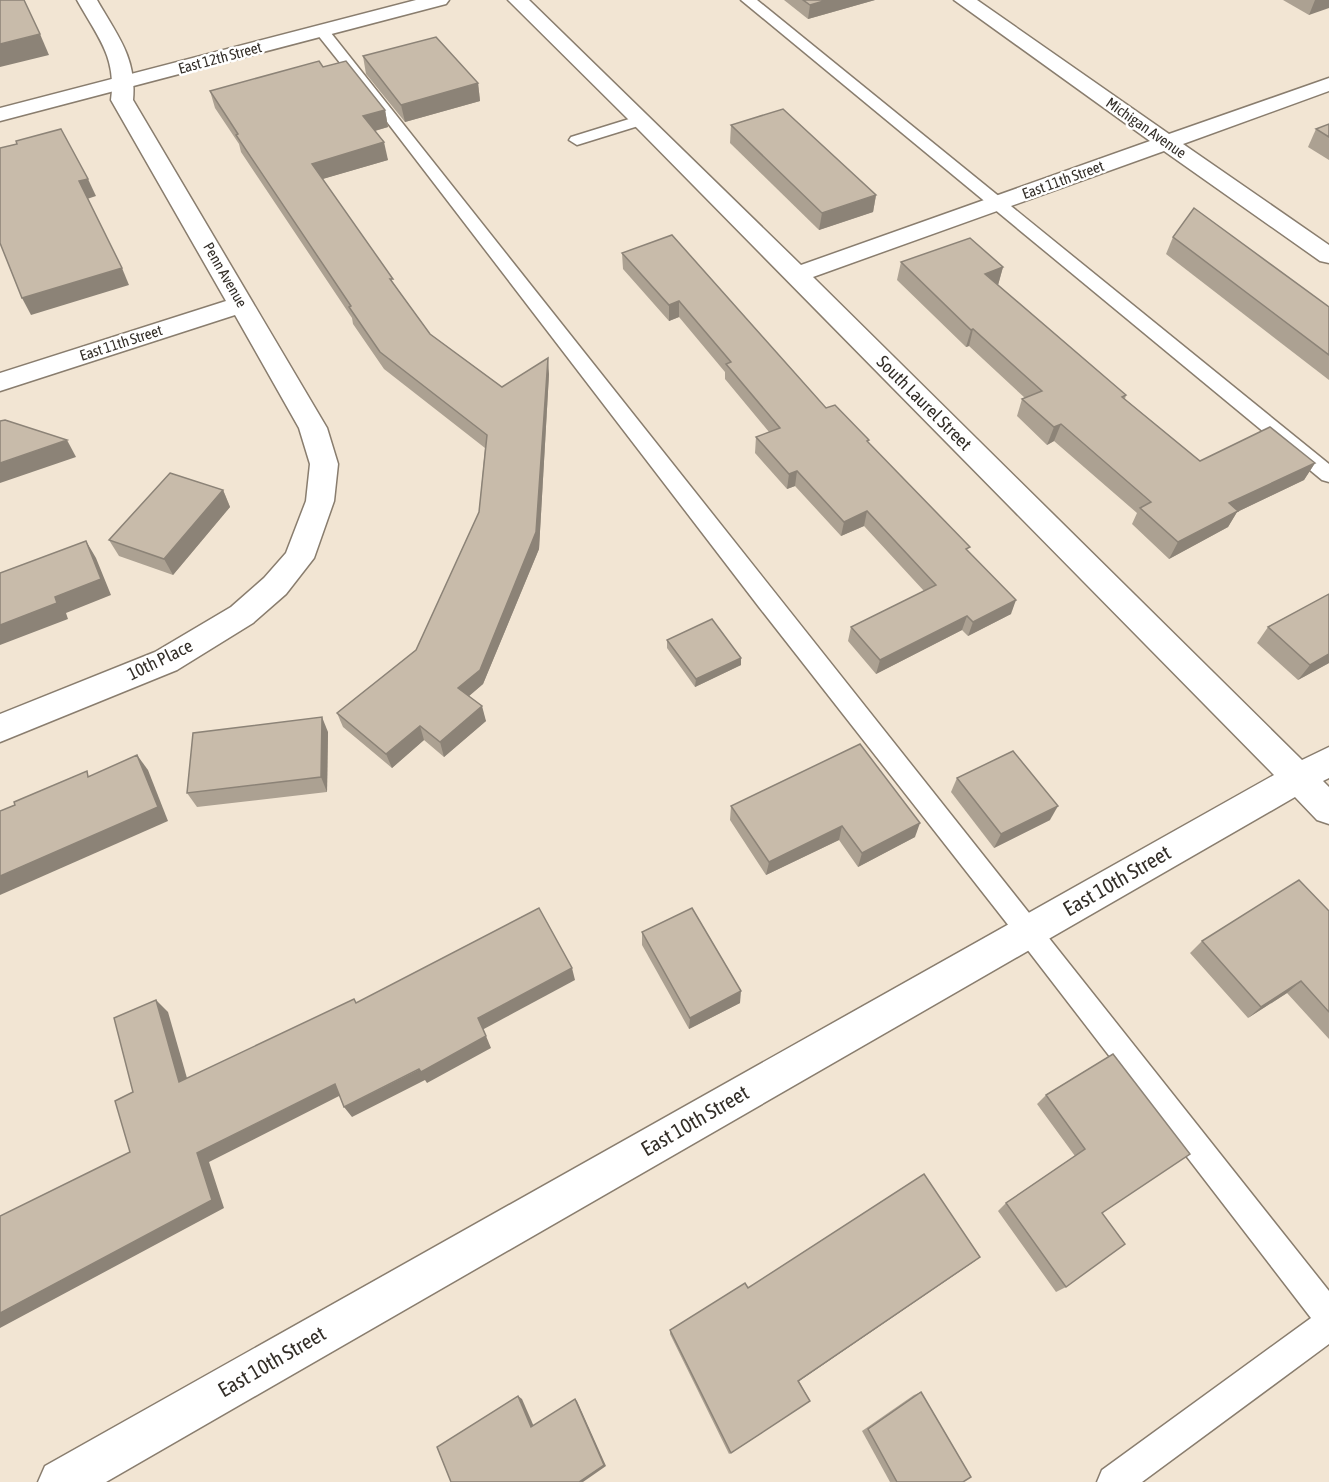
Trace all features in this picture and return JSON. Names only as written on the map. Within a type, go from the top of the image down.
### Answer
[{"type":"street","name":"Penn Avenue","points":[[87,0],[120,58],[124,83],[122,100],[313,428],[324,464],[320,501],[299,558]]},
{"type":"street","name":"East 12th Street","points":[[0,115],[439,0]]},
{"type":"street","name":"South Laurel Street","points":[[518,0],[642,120],[796,275],[1314,769],[1329,809]]},
{"type":"street","name":"Michigan Avenue","points":[[964,0],[1329,256]]},
{"type":"street","name":"East 11th Street","points":[[796,275],[1329,84]]},
{"type":"street","name":"East 11th Street","points":[[0,382],[242,304]]},
{"type":"street","name":"10th Place","points":[[0,728],[166,661],[242,615],[275,586],[299,558]]},
{"type":"street","name":"East 10th Street","points":[[61,1482],[1314,769]]},
{"type":"lane","points":[[748,0],[1329,475]]},
{"type":"lane","points":[[322,31],[1329,1316]]},
{"type":"lane","points":[[577,140],[642,120]]},
{"type":"lane","points":[[1114,1482],[1329,1324]]},
{"type":"building","points":[[0,0],[24,0],[40,34],[0,44]]},
{"type":"building","points":[[803,0],[827,0],[810,5]]},
{"type":"building","points":[[436,37],[478,83],[401,105],[363,56]]},
{"type":"building","points":[[319,61],[323,67],[346,61],[385,110],[363,116],[384,142],[312,164],[430,334],[502,387],[548,358],[536,532],[480,670],[458,688],[482,706],[440,742],[420,726],[386,754],[337,713],[416,650],[479,512],[487,435],[380,352],[236,135],[238,134],[210,91]]},
{"type":"building","points":[[783,109],[876,195],[822,213],[731,125]]},
{"type":"building","points":[[1329,124],[1329,137],[1316,129]]},
{"type":"building","points":[[61,129],[88,179],[79,181],[122,268],[22,298],[0,243],[0,148],[17,144],[16,141]]},
{"type":"building","points":[[1194,208],[1329,307],[1329,355],[1173,237]]},
{"type":"building","points":[[672,235],[826,408],[835,405],[970,547],[966,549],[1016,600],[973,622],[967,616],[880,660],[851,627],[936,585],[867,511],[844,522],[797,471],[789,474],[756,437],[780,428],[726,364],[731,362],[679,301],[669,305],[622,253]]},
{"type":"building","points":[[970,238],[1003,267],[985,274],[1126,395],[1122,397],[1200,461],[1270,427],[1315,463],[1229,503],[1238,511],[1178,542],[1140,508],[1151,502],[1061,424],[1054,427],[1022,399],[1042,391],[973,329],[971,330],[901,262]]},
{"type":"building","points":[[5,420],[67,440],[0,463],[0,421]]},
{"type":"building","points":[[170,473],[223,490],[164,559],[109,540]]},
{"type":"building","points":[[86,541],[101,579],[55,597],[57,603],[0,625],[0,573]]},
{"type":"building","points":[[1329,594],[1329,654],[1310,665],[1268,627]]},
{"type":"building","points":[[712,619],[741,658],[696,679],[667,640]]},
{"type":"building","points":[[322,717],[321,777],[187,793],[193,733]]},
{"type":"building","points":[[860,744],[920,823],[862,853],[842,826],[769,862],[731,806]]},
{"type":"building","points":[[1013,751],[1058,806],[1001,834],[957,778]]},
{"type":"building","points":[[137,755],[158,807],[0,876],[0,811],[15,805],[14,802],[87,771],[88,777]]},
{"type":"building","points":[[1299,880],[1329,911],[1329,1012],[1301,981],[1261,1007],[1202,941]]},
{"type":"building","points":[[539,908],[572,968],[478,1018],[486,1036],[421,1072],[419,1069],[344,1107],[335,1084],[197,1153],[212,1200],[0,1313],[0,1216],[130,1152],[115,1101],[133,1092],[114,1018],[156,1000],[179,1082],[354,999],[356,1003]]},
{"type":"building","points":[[692,908],[741,991],[690,1018],[642,932]]},
{"type":"building","points":[[1113,1054],[1190,1154],[1102,1213],[1125,1244],[1066,1287],[1006,1203],[1085,1149],[1046,1095]]},
{"type":"building","points":[[924,1174],[980,1257],[798,1381],[810,1401],[731,1453],[670,1330],[745,1283],[748,1288]]},
{"type":"building","points":[[921,1392],[971,1477],[963,1482],[897,1482],[868,1429]]},
{"type":"building","points":[[518,1396],[531,1427],[575,1399],[604,1465],[579,1482],[451,1482],[437,1447]]}]
